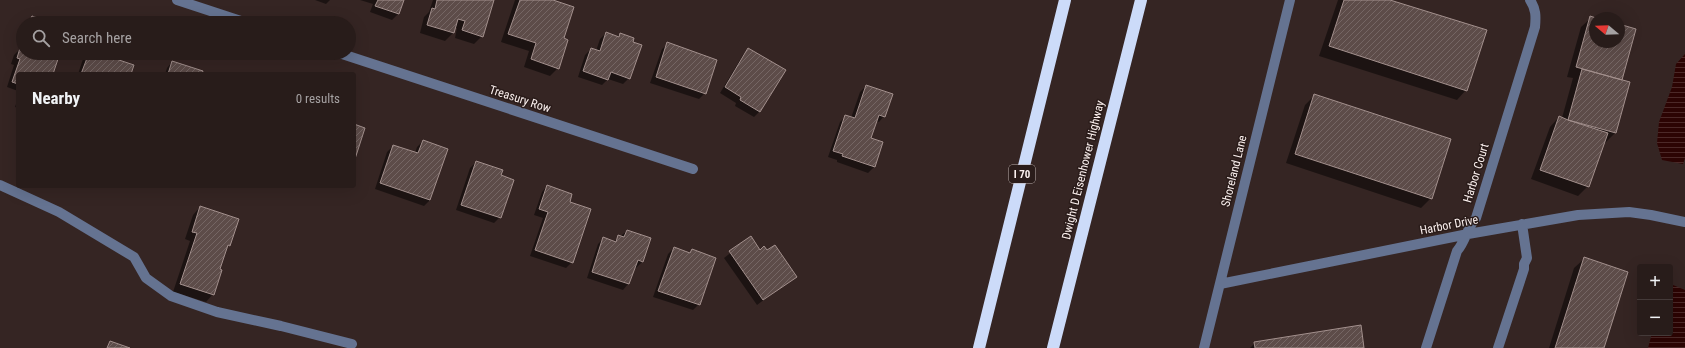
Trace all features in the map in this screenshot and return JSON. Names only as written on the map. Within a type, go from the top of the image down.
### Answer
[{"type":"highway","name":"I 70","points":[[979,348],[1064,0]]},
{"type":"highway","name":"Dwight D Eisenhower Highway","points":[[1052,348],[1141,0]]},
{"type":"street","points":[[177,0],[226,16]]},
{"type":"street","name":"Shoreland Lane","points":[[1204,348],[1290,0]]},
{"type":"street","name":"Harbor Court","points":[[1426,348],[1457,251],[1462,246],[1472,222],[1476,218],[1535,27],[1535,8],[1530,1]]},
{"type":"street","name":"Treasury Row","points":[[356,59],[693,169]]},
{"type":"street","points":[[0,185],[59,212],[134,257],[146,278],[170,296],[217,312],[352,344]]},
{"type":"street","name":"Harbor Drive","points":[[1220,284],[1468,234],[1578,215],[1619,212],[1651,215],[1685,222]]},
{"type":"street","points":[[1498,348],[1527,258],[1522,224]]},
{"type":"shaded area","points":[[1685,54],[1685,158],[1683,164],[1662,160],[1657,143],[1659,122],[1672,87],[1676,64]]},
{"type":"shaded area","points":[[1673,285],[1685,290],[1685,348],[1648,348],[1651,336],[1673,336]]},
{"type":"building","points":[[378,0],[404,0],[399,14],[375,6]]},
{"type":"building","points":[[437,0],[494,0],[483,37],[462,30],[465,21],[458,19],[454,33],[427,25],[432,8],[435,9]]},
{"type":"building","points":[[520,0],[553,0],[574,7],[564,38],[568,40],[559,69],[531,59],[536,43],[508,34]]},
{"type":"building","points":[[1344,0],[1390,0],[1487,30],[1467,91],[1329,46]]},
{"type":"building","points":[[1589,20],[1589,48],[1625,48],[1625,26],[1636,29],[1622,80],[1576,67]]},
{"type":"building","points":[[606,32],[619,37],[620,33],[634,38],[633,42],[642,45],[630,79],[611,72],[608,80],[583,71],[591,48],[600,51]]},
{"type":"building","points":[[667,42],[717,60],[706,94],[656,77]]},
{"type":"building","points":[[748,48],[786,70],[760,112],[740,100],[741,97],[725,87]]},
{"type":"building","points":[[20,60],[58,60],[54,72],[16,72],[16,83],[12,82]]},
{"type":"building","points":[[86,60],[119,60],[134,65],[132,72],[82,72]]},
{"type":"building","points":[[172,61],[203,71],[203,72],[169,72]]},
{"type":"building","points":[[1582,69],[1630,82],[1616,133],[1568,120]]},
{"type":"building","points":[[866,85],[893,94],[885,117],[879,115],[871,138],[883,142],[875,167],[842,156],[843,154],[833,151],[845,115],[855,118]]},
{"type":"building","points":[[1314,94],[1451,139],[1432,199],[1295,154]]},
{"type":"building","points":[[1559,116],[1608,133],[1589,187],[1540,170]]},
{"type":"building","points":[[356,125],[365,128],[356,156]]},
{"type":"building","points":[[423,140],[448,149],[430,200],[380,183],[393,145],[418,153]]},
{"type":"building","points":[[476,161],[503,170],[501,175],[514,180],[501,218],[461,205]]},
{"type":"building","points":[[547,185],[572,194],[570,202],[591,209],[573,263],[535,250],[548,212],[539,209]]},
{"type":"building","points":[[200,206],[239,219],[220,269],[222,270],[214,295],[180,284],[197,233],[192,232]]},
{"type":"building","points":[[627,230],[651,238],[643,262],[638,260],[629,284],[592,272],[603,237],[616,242],[618,235],[624,237]]},
{"type":"building","points":[[751,236],[760,250],[764,246],[767,250],[775,245],[797,277],[763,300],[729,251]]},
{"type":"building","points":[[674,247],[690,253],[692,249],[716,258],[700,305],[658,291]]},
{"type":"building","points":[[1584,257],[1628,272],[1604,348],[1555,348]]},
{"type":"building","points":[[1361,325],[1364,348],[1255,348],[1254,342]]},
{"type":"building","points":[[110,341],[130,348],[107,348]]}]
